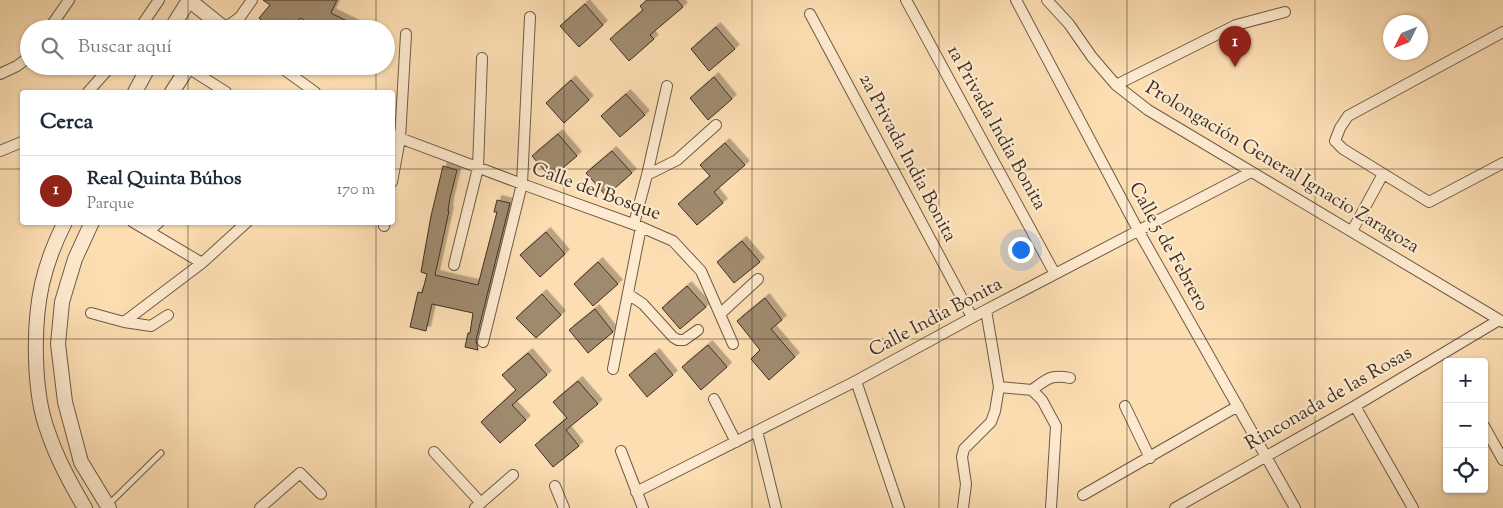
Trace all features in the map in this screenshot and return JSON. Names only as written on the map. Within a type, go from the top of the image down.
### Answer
[{"type":"street","points":[[55,20],[69,0]]},
{"type":"street","points":[[145,20],[159,0]]},
{"type":"street","points":[[177,20],[189,0],[215,20]]},
{"type":"street","points":[[236,20],[252,0]]},
{"type":"street","name":"1a Privada India Bonita","points":[[906,0],[1055,274]]},
{"type":"street","name":"Calle 5 de Febrero","points":[[1016,0],[1138,230],[1295,508]]},
{"type":"street","name":"Prolongación General Ignacio Zaragoza","points":[[1047,0],[1069,24],[1116,85],[1148,110],[1501,321]]},
{"type":"street","points":[[1116,85],[1236,25],[1285,12]]},
{"type":"street","name":"2a Privada India Bonita","points":[[810,14],[972,317]]},
{"type":"street","points":[[483,342],[522,184],[530,17]]},
{"type":"street","points":[[1503,32],[1348,116],[1340,128],[1335,141],[1344,149],[1429,202],[1503,163]]},
{"type":"street","points":[[396,137],[406,34]]},
{"type":"street","points":[[454,265],[478,168],[482,58]]},
{"type":"street","points":[[0,74],[20,64]]},
{"type":"street","points":[[90,90],[103,75]]},
{"type":"street","points":[[136,90],[144,75]]},
{"type":"street","points":[[173,90],[182,75]]},
{"type":"street","points":[[199,75],[223,90]]},
{"type":"street","points":[[291,75],[312,90]]},
{"type":"street","points":[[613,369],[628,294],[637,225],[667,86]]},
{"type":"street","points":[[647,175],[677,160],[716,125]]},
{"type":"street","name":"Calle del Bosque","points":[[396,137],[637,225],[673,240],[701,271],[733,344]]},
{"type":"street","points":[[0,151],[20,143]]},
{"type":"street","name":"Calle India Bonita","points":[[636,492],[856,381],[972,317],[1251,172]]},
{"type":"street","points":[[1352,231],[1383,174]]},
{"type":"street","points":[[63,225],[53,248],[42,285],[36,334],[37,372],[40,400],[47,430],[64,472],[84,508]]},
{"type":"street","points":[[91,225],[75,259],[62,302],[58,344],[65,402],[81,462],[107,507]]},
{"type":"street","points":[[138,225],[202,263]]},
{"type":"street","points":[[149,231],[156,225]]},
{"type":"street","points":[[124,322],[202,263],[244,225]]},
{"type":"street","points":[[720,314],[758,279]]},
{"type":"street","points":[[628,294],[643,304],[678,340],[684,340],[698,330]]},
{"type":"street","points":[[963,508],[966,484],[962,457],[964,449],[991,422],[999,387],[986,310]]},
{"type":"street","points":[[91,313],[124,322],[151,326],[168,315]]},
{"type":"street","name":"Rinconada de las Rosas","points":[[1178,507],[1501,321]]},
{"type":"street","points":[[1032,390],[1046,380],[1058,376],[1070,378]]},
{"type":"street","points":[[856,381],[899,508]]},
{"type":"street","points":[[999,387],[1032,390],[1042,400],[1056,426],[1051,508]]},
{"type":"street","points":[[714,399],[736,442]]},
{"type":"street","points":[[1125,406],[1150,458]]},
{"type":"street","points":[[1083,495],[1238,406]]},
{"type":"street","points":[[1354,406],[1414,508]]},
{"type":"street","points":[[757,431],[776,508]]},
{"type":"street","points":[[1488,433],[1503,460]]},
{"type":"street","points":[[621,451],[643,508]]},
{"type":"street","points":[[434,452],[478,506],[514,475]]},
{"type":"street","points":[[260,508],[300,473],[321,494]]},
{"type":"street","points":[[555,486],[564,508]]},
{"type":"lane","points":[[107,507],[161,454]]},
{"type":"building","points":[[263,0],[337,0],[331,13],[345,20],[304,20],[300,18],[299,20],[262,20],[259,18],[270,5]]},
{"type":"building","points":[[647,0],[677,0],[683,7],[650,35],[654,39],[629,61],[610,39],[643,10],[640,6]]},
{"type":"building","points":[[585,4],[603,25],[579,47],[560,26]]},
{"type":"building","points":[[716,27],[735,49],[709,71],[691,49]]},
{"type":"building","points":[[714,77],[732,99],[708,120],[690,98]]},
{"type":"building","points":[[571,80],[589,100],[564,123],[546,103]]},
{"type":"building","points":[[626,94],[645,115],[620,137],[601,116]]},
{"type":"building","points":[[558,134],[577,156],[551,178],[532,156]]},
{"type":"building","points":[[725,143],[745,165],[714,192],[723,203],[697,225],[678,204],[710,176],[700,165]]},
{"type":"building","points":[[612,151],[632,173],[606,196],[586,173]]},
{"type":"building","points":[[443,166],[457,170],[435,275],[478,285],[497,212],[494,212],[497,200],[510,203],[476,340],[478,350],[465,347],[468,333],[470,333],[473,313],[432,304],[426,331],[410,327],[418,292],[422,293],[427,274],[421,272],[431,216]]},
{"type":"building","points":[[546,232],[565,254],[540,277],[520,255]]},
{"type":"building","points":[[742,241],[760,262],[734,283],[717,262]]},
{"type":"building","points":[[598,262],[618,284],[593,306],[574,284]]},
{"type":"building","points":[[687,286],[706,307],[680,329],[662,308]]},
{"type":"building","points":[[542,294],[561,315],[536,338],[516,318]]},
{"type":"building","points":[[765,298],[782,320],[771,329],[795,357],[769,380],[751,359],[760,350],[737,321]]},
{"type":"building","points":[[595,309],[613,332],[588,353],[569,330]]},
{"type":"building","points":[[708,345],[727,367],[701,390],[682,367]]},
{"type":"building","points":[[528,353],[547,375],[512,405],[526,420],[500,443],[481,422],[516,390],[502,375]]},
{"type":"building","points":[[655,353],[673,375],[647,397],[629,375]]},
{"type":"building","points":[[578,381],[598,404],[566,430],[579,446],[553,467],[535,445],[567,418],[553,402]]},
{"type":"place","name":"Real Quinta Búhos","points":[[1235,67]]}]
